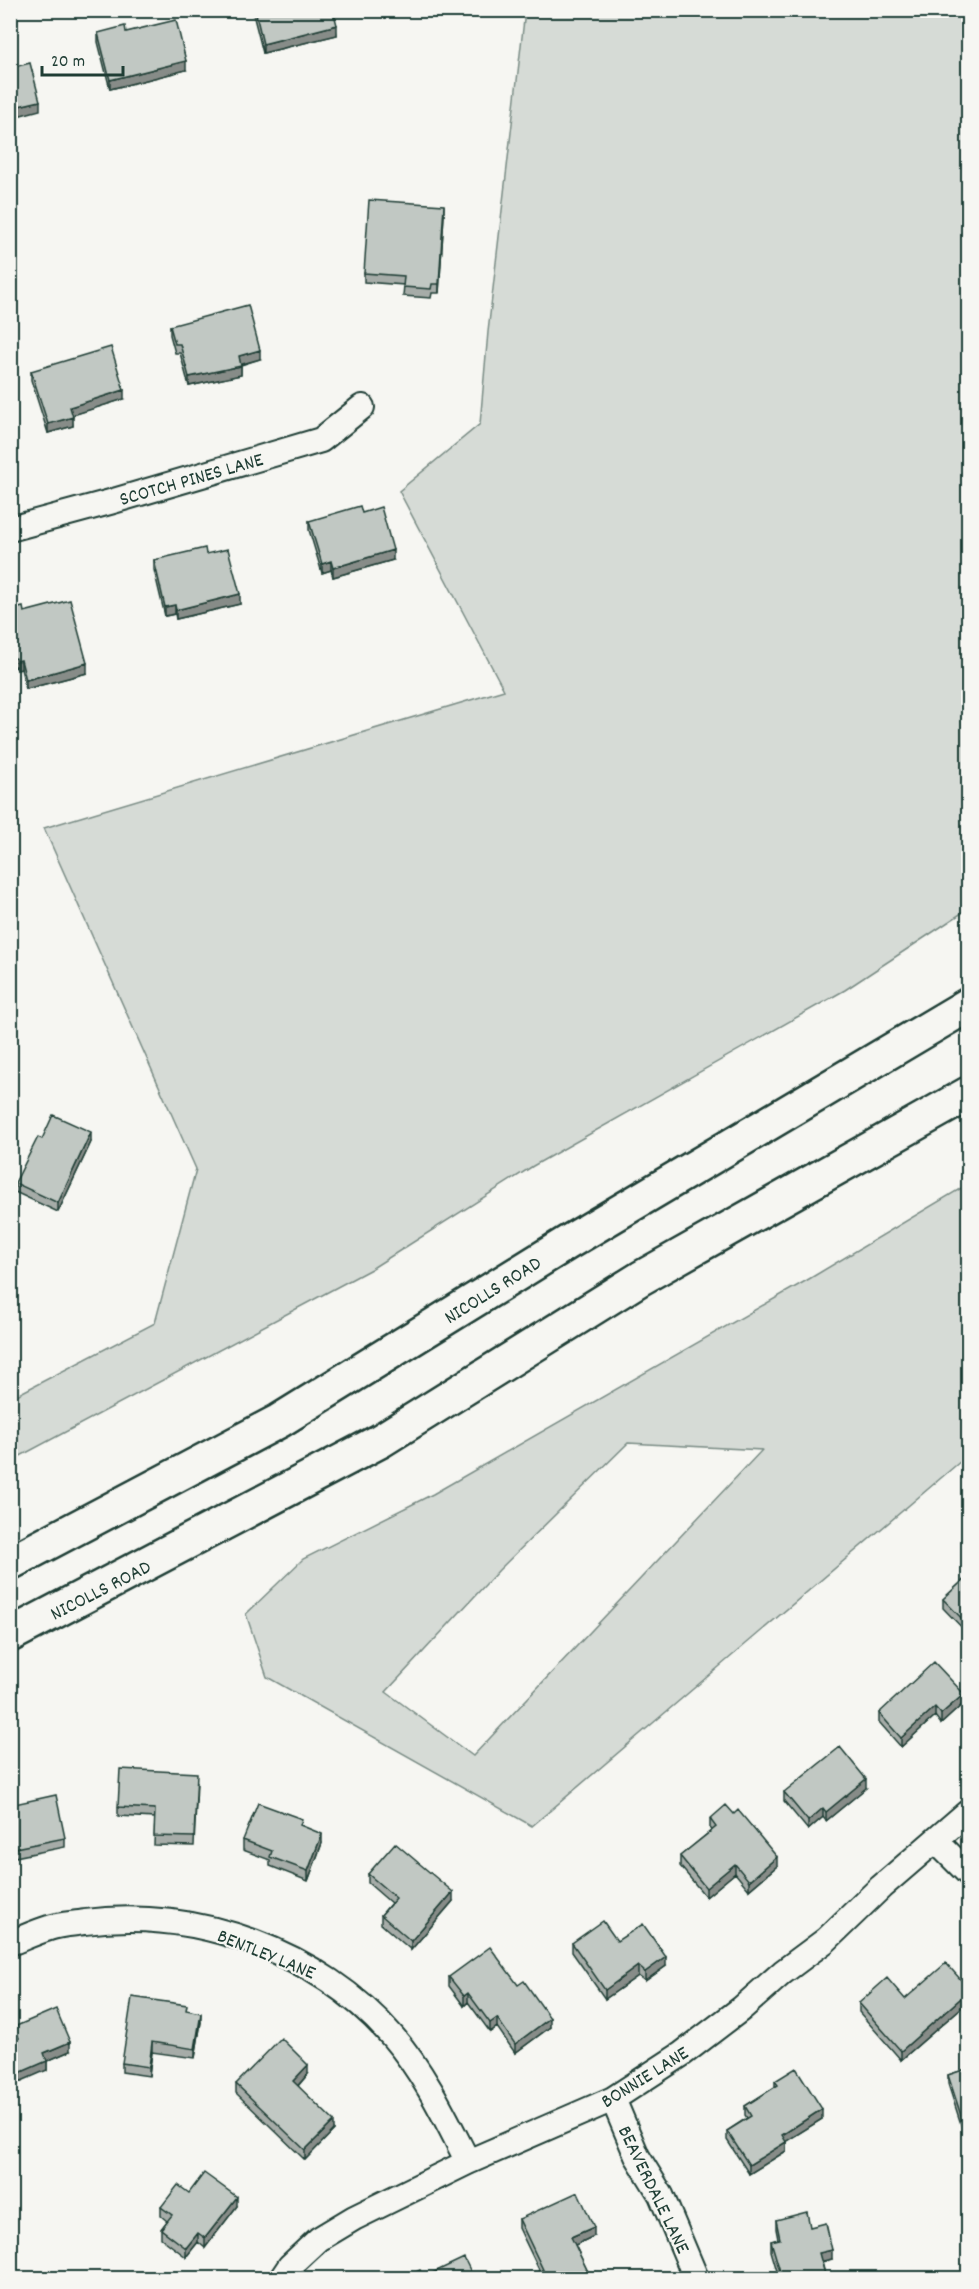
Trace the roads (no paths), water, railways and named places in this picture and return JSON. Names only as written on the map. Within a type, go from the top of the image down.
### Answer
[{"type":"highway","name":"NICOLLS ROAD","points":[[10,1563],[279,1421],[567,1243],[969,1005]]},
{"type":"highway","name":"NICOLLS ROAD","points":[[10,1635],[380,1441],[641,1278],[969,1094]]},
{"type":"street","name":"SCOTCH PINES LANE","points":[[10,529],[321,440],[362,407]]},
{"type":"street","name":"BONNIE LANE","points":[[282,2278],[290,2266],[319,2240],[354,2218],[468,2162],[613,2099],[681,2054],[826,1940],[882,1887],[969,1812]]},
{"type":"street","points":[[936,1841],[969,1873]]},
{"type":"street","name":"BENTLEY LANE","points":[[10,1943],[50,1927],[135,1918],[228,1932],[288,1957],[326,1977],[354,1997],[393,2036],[421,2072],[468,2162]]},
{"type":"street","name":"BEAVERDALE LANE","points":[[613,2099],[638,2156],[661,2195],[696,2278]]}]
